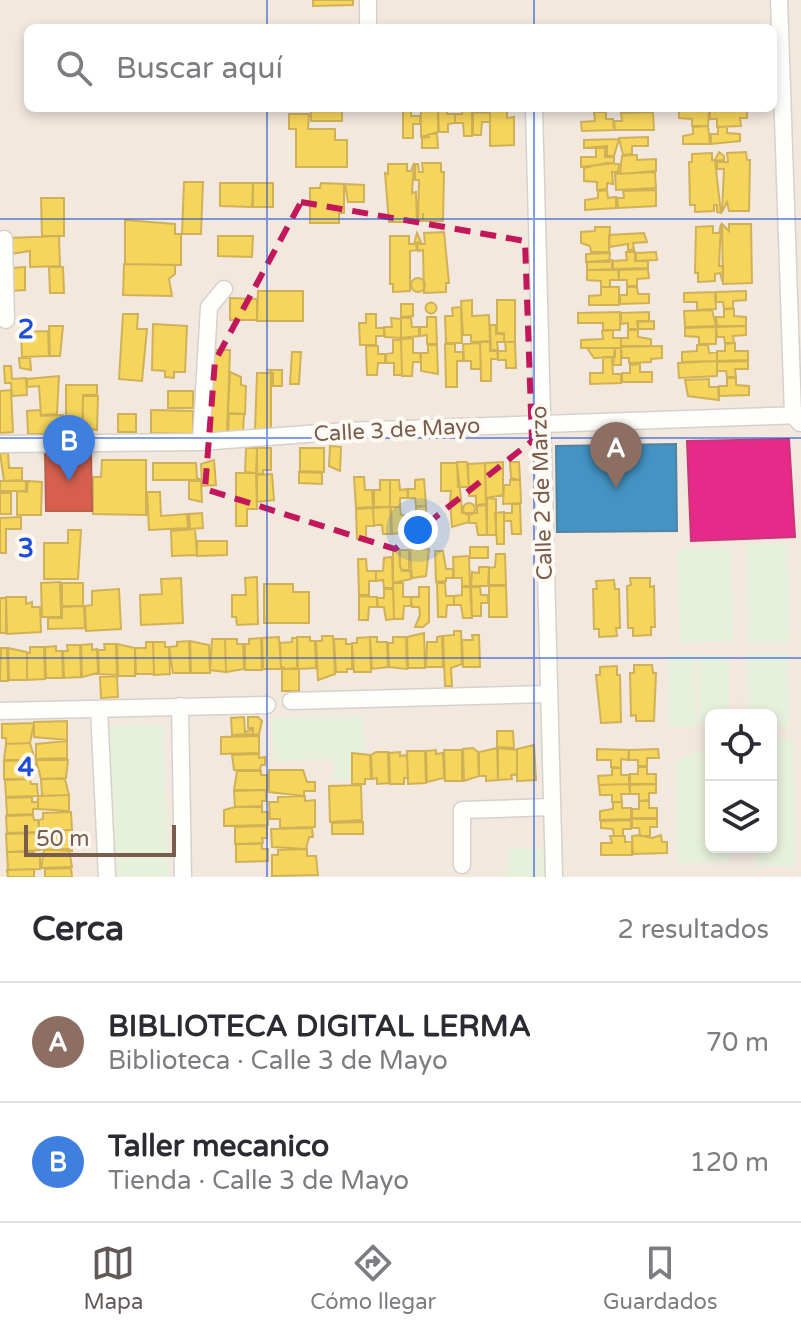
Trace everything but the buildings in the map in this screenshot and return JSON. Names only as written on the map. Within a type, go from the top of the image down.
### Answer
[{"type":"street","points":[[368,0],[368,24]]},
{"type":"street","points":[[779,0],[798,418]]},
{"type":"street","name":"Calle 2 de Marzo","points":[[534,112],[554,877]]},
{"type":"street","points":[[4,239],[2,293],[6,320]]},
{"type":"street","points":[[201,442],[207,318],[209,307],[224,289]]},
{"type":"street","name":"Calle 3 de Mayo","points":[[0,444],[201,442],[540,423],[798,418]]},
{"type":"street","points":[[291,701],[548,694]]},
{"type":"street","points":[[0,711],[267,705]]},
{"type":"street","points":[[180,706],[183,877]]},
{"type":"street","points":[[99,709],[107,877]]},
{"type":"street","points":[[462,865],[462,810],[551,807]]},
{"type":"highlighted area","points":[[301,202],[525,241],[532,441],[395,549],[205,489],[215,361]]},
{"type":"shaded area","points":[[0,0],[801,0],[801,877],[0,877]]},
{"type":"green space","points":[[788,543],[790,643],[748,644],[746,544]]},
{"type":"green space","points":[[731,547],[734,641],[680,643],[677,549]]},
{"type":"green space","points":[[787,652],[790,728],[777,728],[777,709],[748,708],[746,653]]},
{"type":"green space","points":[[695,654],[696,726],[669,727],[668,655]]},
{"type":"green space","points":[[698,655],[729,655],[729,709],[705,709],[705,726],[698,726]]},
{"type":"green space","points":[[364,715],[365,752],[351,752],[352,780],[334,781],[333,759],[273,761],[271,718]]},
{"type":"green space","points":[[163,724],[169,877],[112,877],[106,726]]},
{"type":"green space","points":[[777,738],[793,738],[796,866],[755,867],[754,853],[777,853]]},
{"type":"green space","points":[[705,741],[705,853],[730,853],[731,862],[677,863],[676,762],[693,752],[704,751]]},
{"type":"green space","points":[[543,847],[544,877],[505,877],[508,848]]},
{"type":"place","name":"Taller mecanico","points":[[69,481]]},
{"type":"place","name":"BIBLIOTECA DIGITAL LERMA","points":[[616,488]]}]
